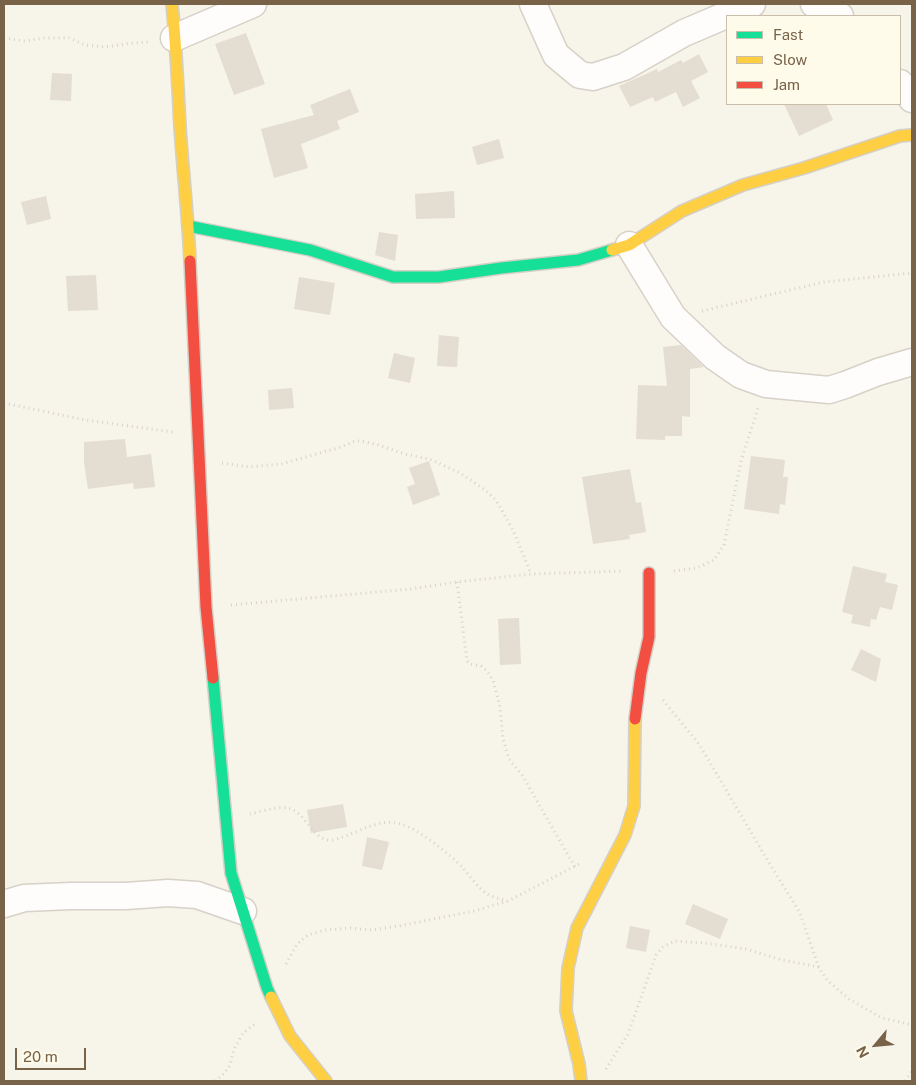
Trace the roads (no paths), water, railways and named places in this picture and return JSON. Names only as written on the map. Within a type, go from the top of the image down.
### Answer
[{"type":"street","points":[[172,4],[188,226],[206,607],[231,873],[267,988],[290,1036],[326,1081]]},
{"type":"street","points":[[175,40],[253,4]]},
{"type":"street","points":[[533,4],[556,55],[580,74],[593,76],[624,67],[684,33],[726,15]]},
{"type":"street","points":[[726,15],[752,4]]},
{"type":"street","points":[[814,4],[838,15]]},
{"type":"street","points":[[901,84],[912,99]]},
{"type":"street","points":[[188,226],[310,250],[393,277],[439,277],[578,260],[629,244],[682,211],[743,184],[804,168],[900,136],[912,135]]},
{"type":"street","points":[[629,244],[673,317],[715,357],[741,374],[766,384],[829,390],[912,362]]},
{"type":"street","points":[[581,1081],[579,1064],[566,1011],[568,968],[577,928],[625,835],[634,806],[635,719],[641,673],[649,637],[649,573]]},
{"type":"street","points":[[4,904],[24,898],[126,896],[168,893],[197,894],[243,911]]}]
